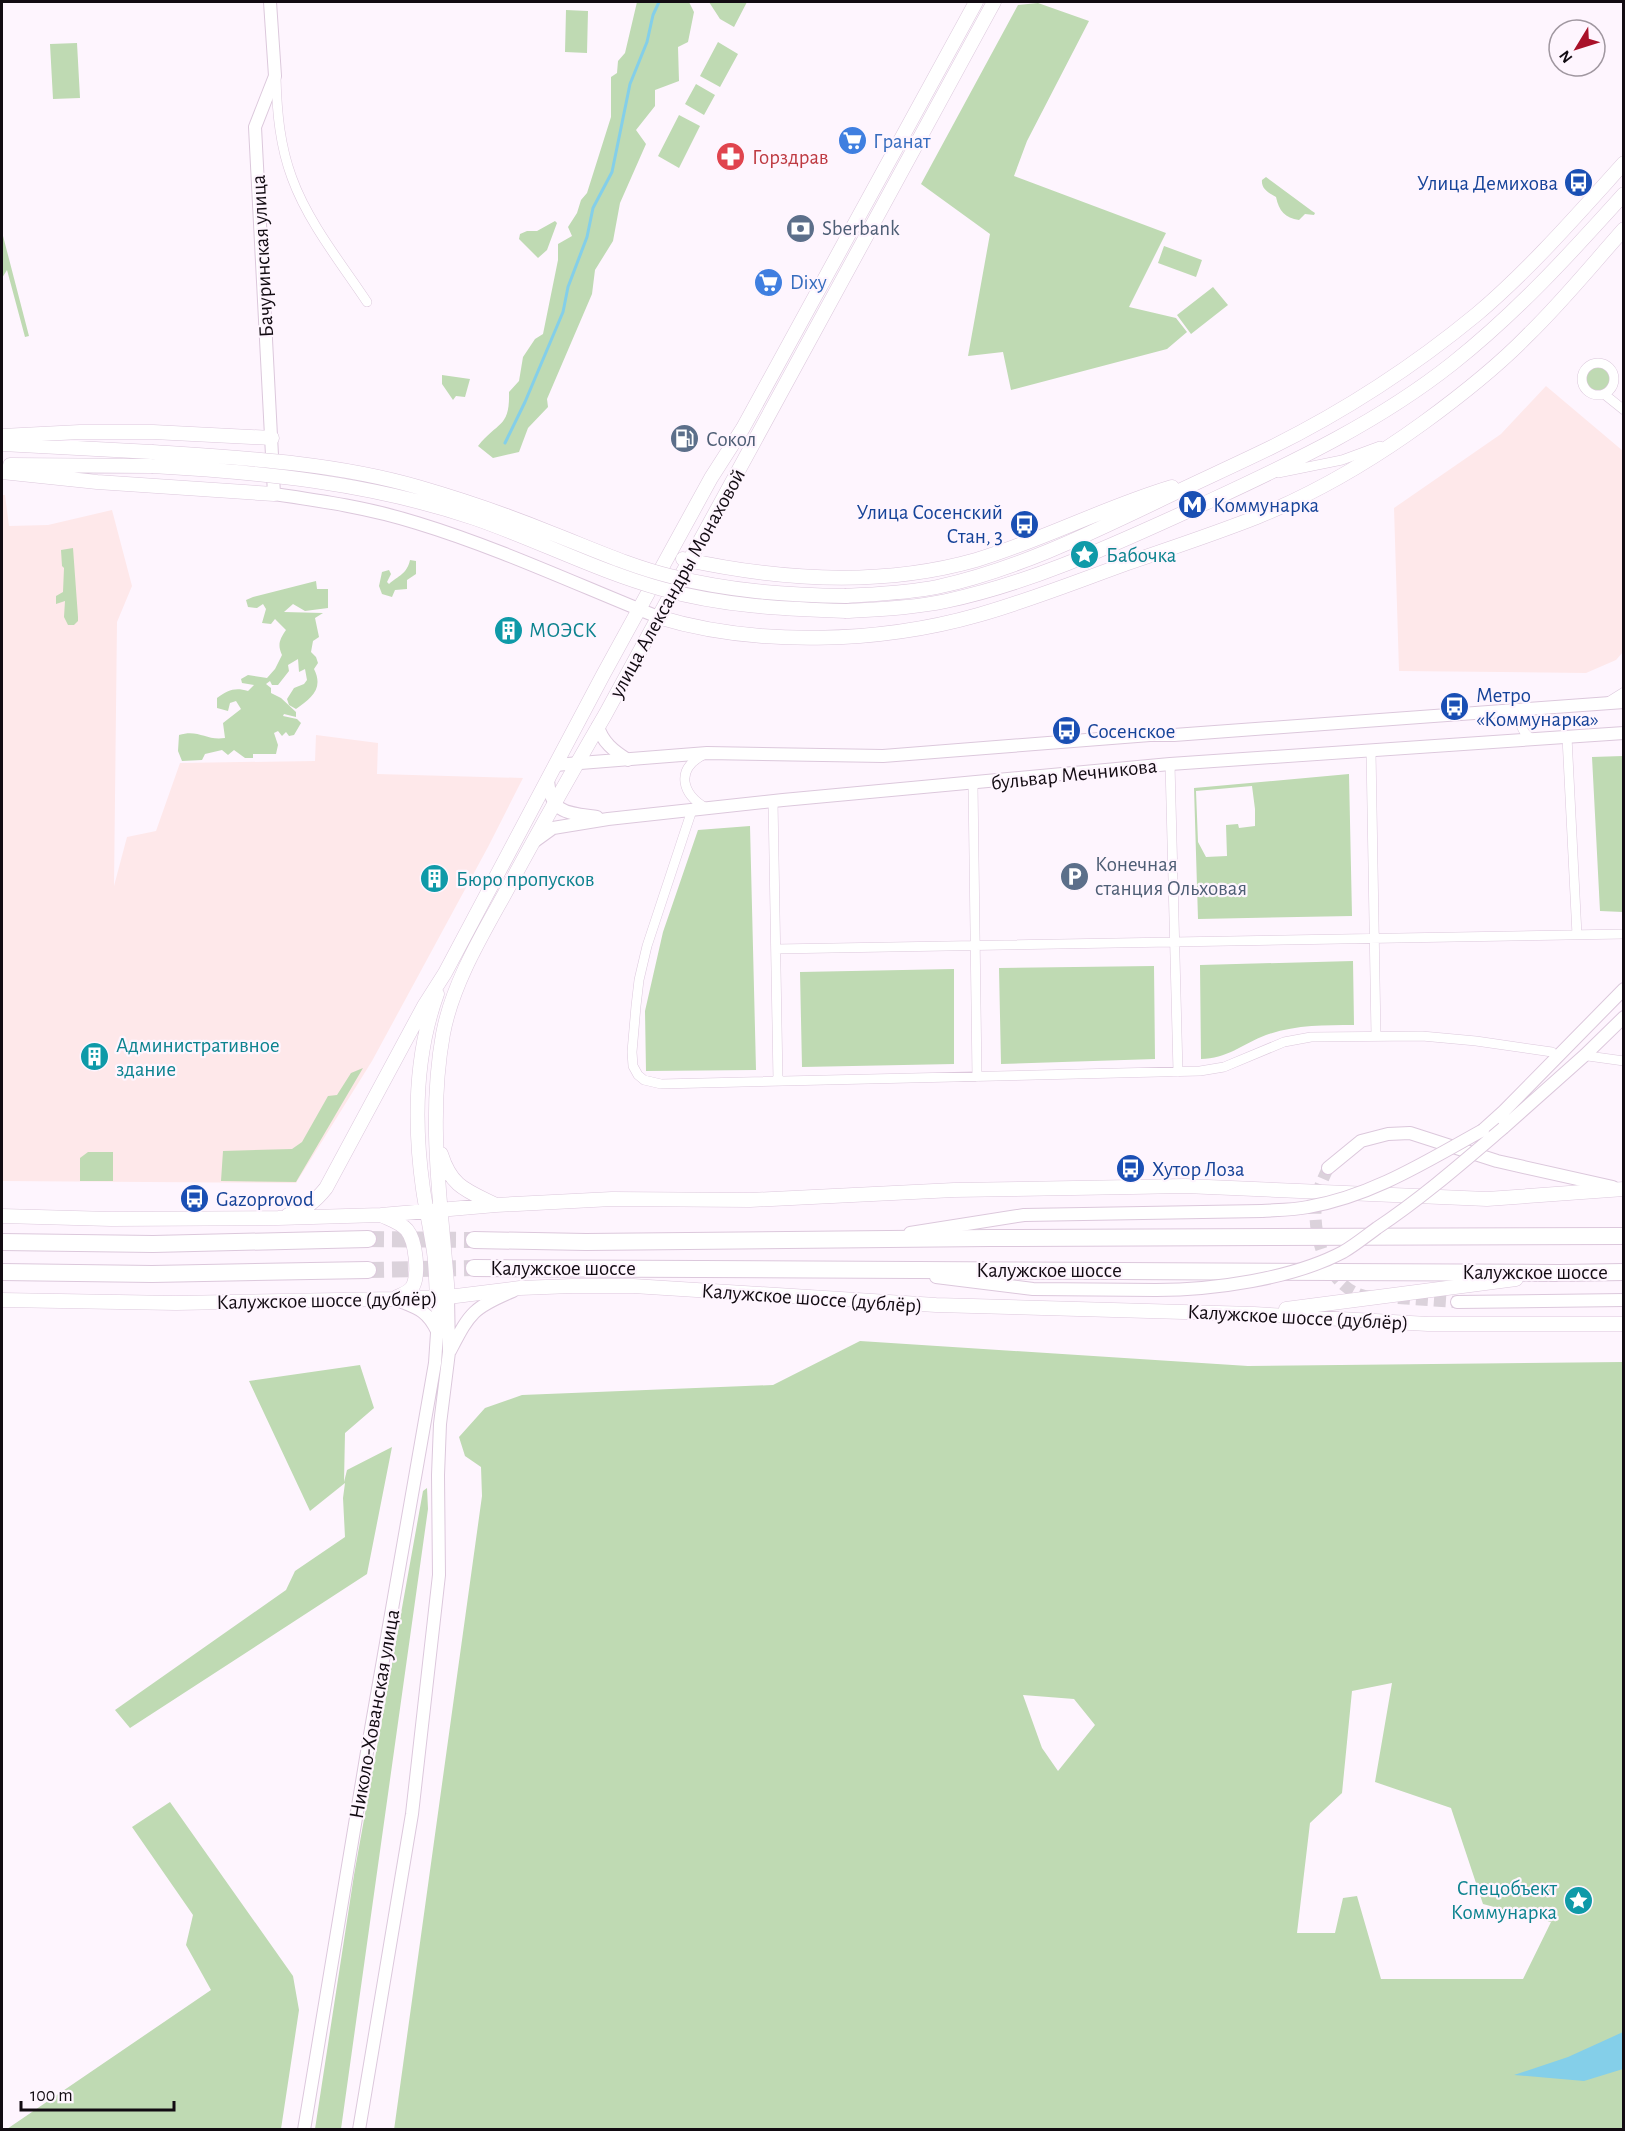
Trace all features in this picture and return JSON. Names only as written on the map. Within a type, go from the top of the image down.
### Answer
[{"type":"highway","name":"Калужское шоссе","points":[[474,1240],[586,1242],[1623,1236]]},
{"type":"highway","points":[[2,1242],[153,1244],[368,1239]]},
{"type":"highway","name":"Калужское шоссе","points":[[474,1268],[1623,1272]]},
{"type":"highway","points":[[2,1272],[153,1274],[368,1270]]},
{"type":"main road","name":"улица Александры Монаховой","points":[[278,1218],[316,1201],[326,1188],[424,1006],[445,974],[639,609],[711,478],[744,428],[976,2]]},
{"type":"main road","name":"улица Александры Монаховой","points":[[434,1210],[438,1186],[434,1119],[443,1032],[454,996],[473,952],[994,2]]},
{"type":"main road","points":[[2,444],[281,461],[363,473],[482,506],[607,556],[669,576],[735,590],[782,595],[846,596],[893,594],[936,587],[1022,562],[1064,546],[1271,448],[1366,394],[1476,315],[1519,275],[1623,163]]},
{"type":"main road","points":[[2,464],[152,466],[282,475],[359,488],[475,518],[600,568],[662,589],[741,604],[780,609],[846,611],[944,602],[1039,575],[1083,558],[1266,475],[1364,424],[1419,389],[1452,364],[1539,285],[1623,194]]},
{"type":"main road","points":[[658,617],[681,623],[777,636],[845,637],[898,632],[979,615],[1258,516],[1313,491],[1403,437],[1474,384],[1528,336],[1623,229]]},
{"type":"main road","points":[[2,436],[80,432],[153,432],[272,438]]},
{"type":"main road","points":[[2,471],[97,482],[274,494]]},
{"type":"main road","points":[[669,556],[738,569],[808,576],[849,579],[907,574],[976,560],[1154,492],[1215,474]]},
{"type":"main road","name":"улица Александры Монаховой","points":[[434,1210],[423,1188],[418,1141],[420,1074],[426,1034],[445,974]]},
{"type":"main road","points":[[435,1136],[446,1170],[451,1178],[462,1187],[496,1205]]},
{"type":"main road","points":[[2,1216],[111,1219],[278,1218],[381,1215],[496,1205],[612,1199],[750,1200],[954,1190],[1185,1186],[1487,1199],[1623,1189]]},
{"type":"main road","points":[[434,1210],[434,1253],[442,1297]]},
{"type":"main road","points":[[381,1215],[400,1223],[409,1232],[415,1244],[414,1285],[409,1292],[393,1299]]},
{"type":"main road","points":[[1254,1314],[1559,1273]]},
{"type":"main road","name":"Калужское шоссе (дублёр)","points":[[2,1300],[177,1303],[393,1299],[442,1297],[520,1288],[633,1286],[936,1305],[1254,1314],[1428,1324],[1623,1324]]},
{"type":"street","name":"Бачуринская улица","points":[[270,2],[278,118],[283,149],[292,178],[329,246],[367,302]]},
{"type":"street","name":"Бачуринская улица","points":[[274,494],[255,127],[275,76]]},
{"type":"street","points":[[1604,394],[1623,410]]},
{"type":"street","points":[[1266,475],[1341,460],[1403,437]]},
{"type":"street","points":[[274,494],[351,506],[415,522],[477,542],[658,617]]},
{"type":"street","points":[[1606,703],[1623,692]]},
{"type":"street","name":"бульвар Мечникова","points":[[555,765],[707,753],[883,756],[1623,702]]},
{"type":"street","points":[[1529,709],[1522,716],[1521,725],[1524,733],[1532,739]]},
{"type":"street","points":[[598,726],[606,742],[614,751],[628,760]]},
{"type":"street","name":"бульвар Мечникова","points":[[532,843],[554,828],[608,819],[773,801],[1170,764],[1623,733]]},
{"type":"street","points":[[1567,737],[1577,935]]},
{"type":"street","points":[[1371,751],[1377,1036]]},
{"type":"street","points":[[707,753],[695,759],[688,767],[684,777],[690,796],[707,809]]},
{"type":"street","points":[[1170,764],[1178,1072]]},
{"type":"street","points":[[548,779],[549,796],[568,813],[608,819]]},
{"type":"street","points":[[972,784],[977,1077]]},
{"type":"street","points":[[773,801],[778,1081]]},
{"type":"street","points":[[692,810],[643,962],[635,1017],[633,1066],[640,1078],[653,1084],[1207,1071],[1224,1067],[1292,1039],[1311,1037],[1422,1036],[1453,1038],[1552,1052]]},
{"type":"street","points":[[776,949],[1623,934]]},
{"type":"street","points":[[872,1239],[1024,1215],[1262,1211],[1306,1208],[1346,1198],[1397,1178],[1483,1130],[1623,989]]},
{"type":"street","points":[[878,1270],[1032,1289],[1182,1290],[1286,1275],[1343,1252],[1400,1213],[1503,1128],[1585,1055],[1623,1017]]},
{"type":"street","points":[[1588,1056],[1623,1061]]},
{"type":"street","points":[[1328,1168],[1361,1141],[1388,1134],[1410,1133],[1497,1161],[1623,1189]]},
{"type":"street","points":[[449,1352],[471,1315],[487,1302],[520,1288]]},
{"type":"street","name":"Николо-Хованская улица","points":[[304,2130],[435,1363],[442,1297]]},
{"type":"street","name":"Николо-Хованская улица","points":[[359,2130],[412,1814],[439,1575],[439,1443],[449,1352],[442,1297]]},
{"type":"street","points":[[393,1299],[422,1310],[437,1331]]},
{"type":"street","points":[[1457,1302],[1623,1300]]},
{"type":"shaded area","points":[[1546,386],[1623,451],[1623,652],[1616,660],[1586,673],[1399,671],[1394,508],[1501,434]]},
{"type":"shaded area","points":[[2,495],[5,495],[9,526],[48,525],[112,510],[132,586],[117,622],[114,886],[127,837],[156,831],[180,763],[315,761],[316,735],[378,743],[377,774],[523,778],[372,1061],[296,1183],[2,1181]]},
{"type":"green space","points":[[637,2],[689,2],[694,12],[688,42],[678,47],[679,81],[655,90],[655,106],[636,130],[646,144],[620,203],[613,241],[595,270],[592,294],[547,399],[548,407],[528,428],[519,452],[493,458],[478,446],[505,418],[509,404],[509,392],[519,381],[523,357],[535,339],[543,334],[558,260],[558,244],[572,236],[568,227],[577,213],[581,200],[587,193],[611,117],[611,77],[617,73],[618,61],[625,53]]},
{"type":"green space","points":[[709,2],[747,2],[734,27],[720,19]]},
{"type":"green space","points":[[1038,3],[1089,21],[1027,141],[1014,176],[1166,233],[1129,307],[1176,318],[1187,332],[1167,349],[1011,390],[1003,352],[968,356],[990,234],[921,184],[1018,5]]},
{"type":"green space","points":[[566,10],[588,11],[587,53],[565,52]]},
{"type":"green space","points":[[718,42],[738,54],[720,87],[700,76]]},
{"type":"green space","points":[[77,43],[80,98],[53,99],[50,44]]},
{"type":"green space","points":[[696,84],[715,95],[704,115],[685,104]]},
{"type":"green space","points":[[679,115],[700,126],[679,168],[658,156]]},
{"type":"green space","points":[[1266,177],[1315,213],[1314,215],[1305,214],[1299,220],[1286,216],[1276,197],[1263,186],[1262,180]]},
{"type":"green space","points":[[555,221],[557,223],[547,250],[538,258],[519,239],[520,234],[537,231]]},
{"type":"green space","points":[[2,232],[29,336],[25,337],[7,270],[2,278]]},
{"type":"green space","points":[[1164,246],[1202,260],[1196,277],[1158,263]]},
{"type":"green space","points":[[1213,287],[1228,305],[1191,334],[1177,315]]},
{"type":"green space","points":[[1598,367],[1606,371],[1610,379],[1606,387],[1598,391],[1590,387],[1586,379],[1590,371]]},
{"type":"green space","points":[[442,375],[470,379],[465,397],[456,396],[453,400],[442,384]]},
{"type":"green space","points":[[73,548],[78,621],[74,625],[68,625],[64,617],[65,601],[56,604],[56,596],[63,592],[64,568],[61,550]]},
{"type":"green space","points":[[410,560],[416,561],[416,574],[407,580],[407,589],[395,590],[392,597],[382,594],[379,586],[382,572],[389,570],[391,574],[387,582],[389,584],[404,572]]},
{"type":"green space","points":[[316,581],[317,589],[328,589],[328,608],[305,611],[293,604],[284,612],[323,613],[315,618],[319,637],[313,641],[311,652],[318,663],[314,669],[318,682],[317,688],[307,701],[296,709],[289,705],[287,699],[294,688],[304,684],[307,680],[305,669],[299,672],[298,659],[288,665],[289,671],[278,685],[272,685],[270,681],[266,684],[271,688],[271,693],[281,698],[296,712],[296,717],[284,714],[283,716],[297,719],[301,723],[294,735],[289,736],[286,732],[282,736],[278,731],[274,733],[278,745],[276,754],[253,754],[253,758],[245,758],[234,750],[228,755],[222,750],[205,754],[202,760],[182,761],[178,751],[179,735],[192,733],[225,738],[223,723],[241,709],[236,701],[230,703],[228,711],[217,708],[217,698],[232,690],[248,691],[254,685],[242,683],[241,679],[248,675],[267,678],[282,655],[280,642],[286,630],[275,619],[271,624],[262,623],[266,609],[263,604],[257,608],[248,607],[246,600]]},
{"type":"green space","points":[[1623,756],[1623,912],[1600,911],[1592,757]]},
{"type":"green space","points":[[1349,774],[1352,916],[1198,919],[1194,788]],"holes":[[[1252,786],[1255,826],[1239,828],[1238,824],[1226,825],[1227,856],[1206,857],[1198,842],[1196,791]]]},
{"type":"green space","points":[[750,826],[756,1070],[646,1071],[645,1011],[663,932],[698,830]]},
{"type":"green space","points":[[1353,961],[1354,1025],[1287,1029],[1266,1035],[1218,1057],[1201,1059],[1200,965]]},
{"type":"green space","points":[[1154,966],[1155,1059],[1001,1064],[999,968]]},
{"type":"green space","points":[[954,969],[954,1064],[802,1067],[800,972]]},
{"type":"green space","points":[[363,1068],[296,1182],[221,1181],[223,1151],[292,1149],[302,1142],[328,1096],[337,1095],[351,1073]]},
{"type":"green space","points":[[88,1152],[113,1152],[113,1181],[80,1181],[80,1158]]},
{"type":"green space","points":[[860,1341],[1248,1366],[1623,1362],[1623,2129],[394,2130],[482,1496],[481,1467],[465,1456],[459,1437],[485,1408],[522,1395],[773,1385]],"holes":[[[1392,1683],[1375,1782],[1451,1808],[1483,1904],[1551,1922],[1523,1979],[1381,1979],[1357,1896],[1343,1898],[1335,1933],[1297,1933],[1310,1823],[1342,1793],[1352,1691]],[[1023,1695],[1074,1699],[1095,1725],[1058,1771],[1042,1748]]]},
{"type":"green space","points":[[360,1365],[374,1408],[345,1433],[344,1482],[347,1470],[392,1447],[367,1574],[130,1728],[115,1710],[286,1590],[295,1571],[345,1537],[343,1498],[345,1483],[310,1511],[249,1381]]},
{"type":"green space","points":[[427,1488],[428,1509],[341,2129],[315,2129],[354,1875],[423,1491]]},
{"type":"green space","points":[[170,1802],[293,1976],[299,2010],[281,2129],[7,2129],[211,1990],[186,1945],[193,1915],[132,1827]]},
{"type":"water","points":[[1623,2032],[1623,2069],[1584,2081],[1514,2075],[1568,2057]]},
{"type":"waterway","points":[[505,443],[563,312],[568,287],[587,237],[593,208],[612,172],[630,84],[647,42],[653,15],[659,2]]},
{"type":"tunnel","points":[[1328,1168],[1316,1203],[1317,1232],[1321,1248],[1335,1275],[1345,1286],[1357,1294],[1372,1297]]},
{"type":"tunnel","points":[[368,1239],[474,1240]]},
{"type":"tunnel","points":[[368,1270],[474,1268]]},
{"type":"tunnel","points":[[1398,1298],[1457,1302]]},
{"type":"place","name":"Гранат","points":[[852,141]]},
{"type":"place","name":"Горздрав","points":[[731,157]]},
{"type":"place","name":"Улица Демихова","points":[[1579,183]]},
{"type":"place","name":"Sberbank","points":[[801,228]]},
{"type":"place","name":"Dixy","points":[[769,282]]},
{"type":"place","name":"Сокол","points":[[685,439]]},
{"type":"place","name":"Коммунарка","points":[[1192,505]]},
{"type":"place","name":"Улица Сосенский Стан, 3","points":[[1024,524]]},
{"type":"place","name":"Бабочка","points":[[1085,555]]},
{"type":"place","name":"МОЭСК","points":[[508,630]]},
{"type":"place","name":"Метро «Коммунарка»","points":[[1455,707]]},
{"type":"place","name":"Сосенское","points":[[1066,731]]},
{"type":"place","name":"Конечная станция Ольховая","points":[[1074,876]]},
{"type":"place","name":"Бюро пропусков","points":[[435,879]]},
{"type":"place","name":"Административное здание","points":[[95,1057]]},
{"type":"place","name":"Хутор Лоза","points":[[1131,1169]]},
{"type":"place","name":"Gazoprovod","points":[[195,1199]]},
{"type":"place","name":"Спецобъект Коммунарка","points":[[1578,1900]]}]
